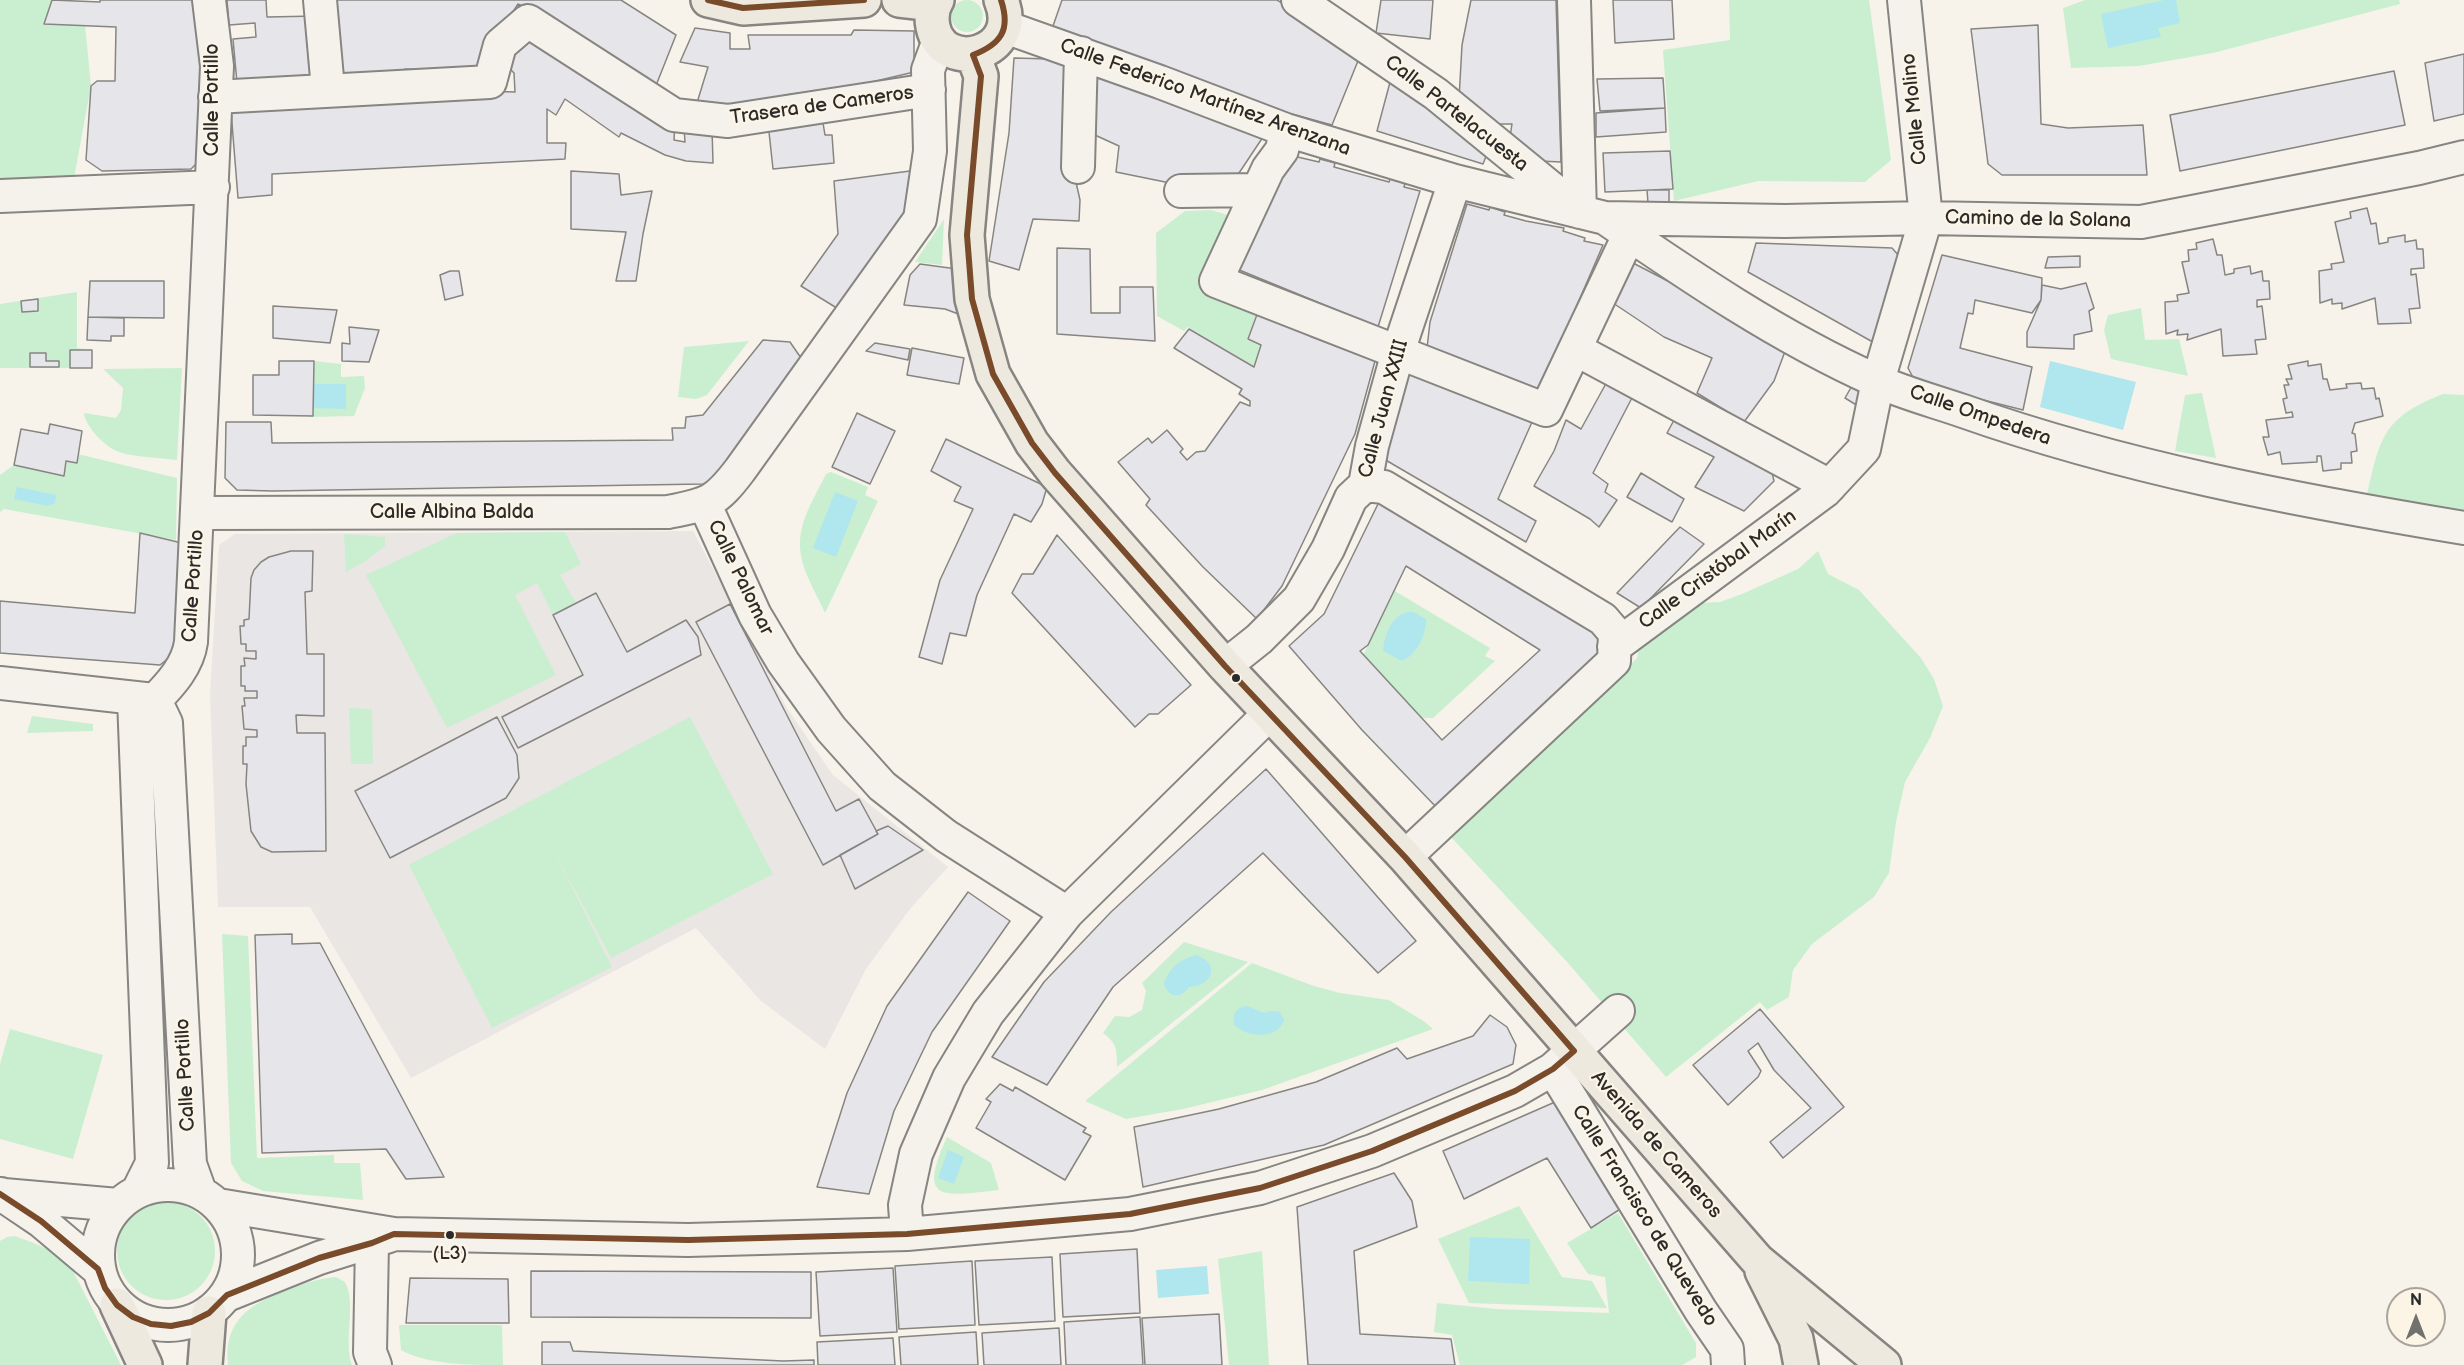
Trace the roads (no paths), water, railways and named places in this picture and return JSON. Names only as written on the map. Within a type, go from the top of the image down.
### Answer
[{"type":"main road","points":[[708,0],[743,8],[864,0]]},
{"type":"main road","points":[[899,0],[936,2],[933,23],[939,40],[954,52],[973,55],[987,50],[998,40],[1003,13]]},
{"type":"main road","name":"Avenida de Cameros","points":[[973,55],[981,76],[967,235],[972,299],[993,374],[1032,443],[1049,466],[1225,666],[1405,857],[1564,1060],[1758,1262]]},
{"type":"main road","points":[[1758,1262],[1796,1339],[1801,1365]]},
{"type":"main road","points":[[1758,1262],[1884,1365]]},
{"type":"main road","points":[[205,1365],[218,1304]]},
{"type":"main road","points":[[117,1305],[145,1365]]},
{"type":"street","name":"Calle Portillo","points":[[144,700],[176,676],[190,651],[199,513],[217,66],[208,0]]},
{"type":"street","points":[[215,98],[328,89],[320,0]]},
{"type":"street","name":"Calle Partelacuesta","points":[[1298,0],[1436,94],[1604,222]]},
{"type":"street","points":[[1286,130],[1282,150],[1268,169],[1216,281],[1546,410],[1575,349],[1604,222],[1574,0]]},
{"type":"street","name":"Calle Molino","points":[[1904,0],[1926,218]]},
{"type":"street","name":"Calle Federico Martínez Arenzana","points":[[1003,13],[1081,53],[1286,130],[1455,181],[1604,222]]},
{"type":"street","name":"Trasera de Cameros","points":[[328,89],[490,82],[500,45],[528,21],[674,116],[728,121],[929,90]]},
{"type":"street","name":"Calle Palomar","points":[[939,40],[928,70],[930,151],[920,219],[726,489],[705,504],[755,615],[783,662],[831,729],[882,786],[946,836],[1067,913]]},
{"type":"street","points":[[1078,167],[1081,53]]},
{"type":"street","name":"Camino de la Solana","points":[[1604,222],[1926,218],[2141,222],[2419,168],[2464,157]]},
{"type":"street","name":"Calle Juan XXIII","points":[[1225,666],[1259,639],[1299,598],[1328,549],[1351,498],[1365,485],[1372,446],[1398,352],[1455,181]]},
{"type":"street","points":[[0,196],[213,187]]},
{"type":"street","points":[[1181,190],[1258,190]]},
{"type":"street","name":"Calle Cristóbal Marín","points":[[1405,857],[1614,662],[1614,647],[1830,486],[1864,449],[1878,381],[1926,218]]},
{"type":"street","name":"Calle Ompedera","points":[[1604,222],[1709,289],[1833,360],[1878,381],[2027,434],[2146,465],[2395,517],[2464,528]]},
{"type":"street","points":[[1575,349],[1830,486]]},
{"type":"street","points":[[1365,485],[1384,487],[1603,619],[1615,633],[1614,647]]},
{"type":"street","name":"Calle Albina Balda","points":[[199,513],[668,512],[705,504]]},
{"type":"street","points":[[0,682],[144,700]]},
{"type":"street","name":"Calle Portillo","points":[[128,1198],[152,1162],[144,700]]},
{"type":"street","name":"Calle Portillo","points":[[144,700],[166,723],[190,1164],[209,1198]]},
{"type":"street","points":[[907,1234],[905,1205],[916,1154],[949,1078],[988,1013],[1067,913],[1269,714]]},
{"type":"street","points":[[383,1239],[319,1258],[218,1304],[191,1322],[171,1326],[151,1324],[133,1317],[117,1305],[105,1288],[98,1269],[97,1251],[100,1234],[107,1218],[128,1198],[153,1186],[169,1185],[185,1186],[209,1198],[383,1239],[688,1240],[907,1234],[1130,1214],[1260,1188],[1372,1151],[1515,1091],[1564,1060],[1618,1011]]},
{"type":"street","name":"Calle Francisco de Quevedo","points":[[1564,1060],[1701,1311],[1726,1349],[1728,1365]]},
{"type":"street","points":[[0,1194],[128,1198]]},
{"type":"street","points":[[0,1194],[41,1221],[98,1269]]},
{"type":"street","points":[[209,1198],[232,1225],[239,1248],[237,1273],[218,1304]]},
{"type":"street","points":[[375,1365],[370,1352],[369,1297],[383,1239]]},
{"type":"street","points":[[319,1258],[339,1263],[358,1273],[369,1297]]},
{"type":"water","points":[[2164,0],[2176,0],[2180,23],[2158,28],[2161,37],[2108,48],[2101,14]]},
{"type":"water","points":[[2050,361],[2136,382],[2123,430],[2040,407]]},
{"type":"water","points":[[312,384],[346,384],[346,409],[312,408]]},
{"type":"water","points":[[17,487],[56,495],[55,503],[47,506],[14,499]]},
{"type":"water","points":[[835,492],[858,501],[836,557],[813,548]]},
{"type":"water","points":[[1407,612],[1413,612],[1426,619],[1426,625],[1416,649],[1402,661],[1383,651],[1392,622]]},
{"type":"water","points":[[1196,955],[1209,963],[1211,974],[1208,979],[1197,986],[1189,987],[1179,995],[1168,992],[1164,983],[1172,969],[1181,961]]},
{"type":"water","points":[[1247,1006],[1264,1013],[1280,1012],[1284,1020],[1281,1026],[1268,1034],[1246,1032],[1234,1024],[1234,1017],[1236,1011]]},
{"type":"water","points":[[948,1150],[964,1157],[954,1184],[938,1178]]},
{"type":"water","points":[[1470,1237],[1530,1239],[1529,1284],[1468,1281]]},
{"type":"water","points":[[1207,1266],[1209,1294],[1158,1298],[1156,1270]]},
{"type":"place","name":"(L3)","points":[[450,1235]]}]
